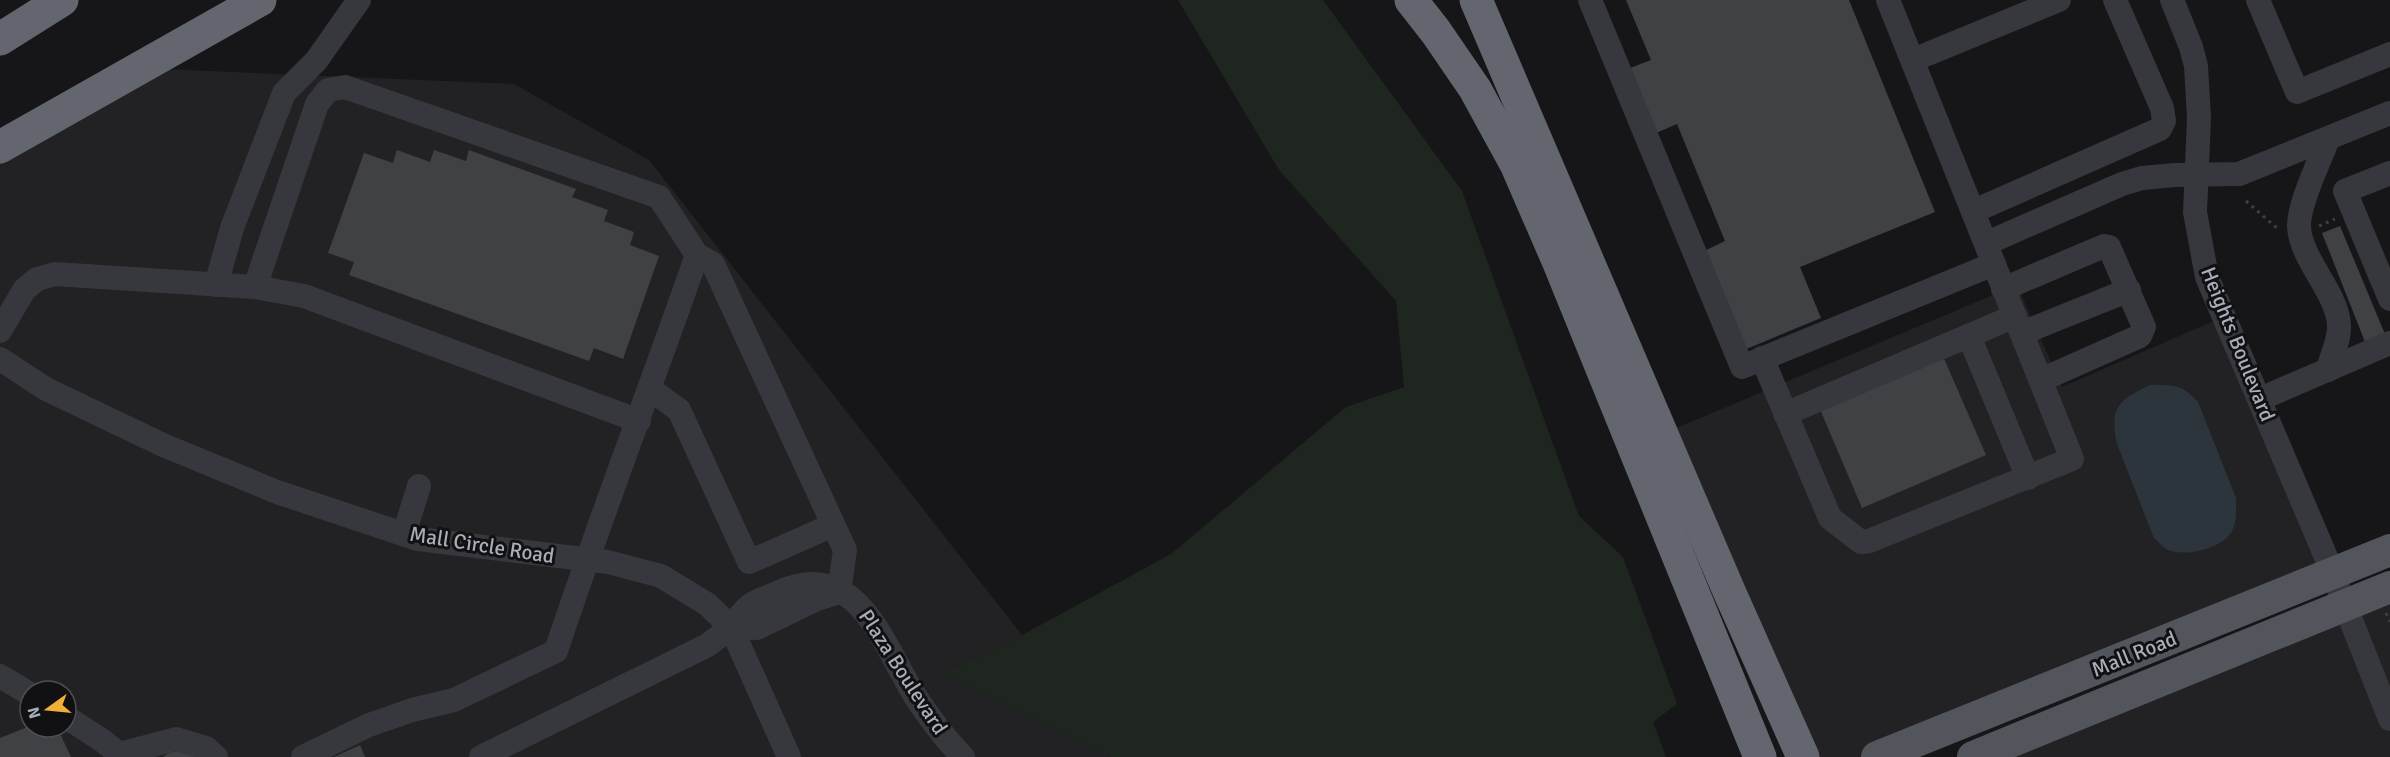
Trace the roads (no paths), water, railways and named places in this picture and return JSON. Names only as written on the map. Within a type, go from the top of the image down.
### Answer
[{"type":"highway","points":[[0,39],[62,0]]},
{"type":"highway","points":[[0,147],[260,0]]},
{"type":"highway","points":[[1410,0],[1436,32],[1475,89],[1516,164],[1559,263],[1760,757]]},
{"type":"highway","points":[[1476,0],[1729,591],[1803,757]]},
{"type":"main road","name":"Mall Road","points":[[1877,757],[2390,550]]},
{"type":"main road","name":"Mall Road","points":[[1972,757],[2390,587]]},
{"type":"street","points":[[216,285],[232,228],[284,93],[316,61],[359,0]]},
{"type":"street","points":[[1590,0],[1742,367],[1990,253],[2122,184],[2142,178],[2239,174],[2390,113]]},
{"type":"street","points":[[1762,358],[1830,518],[1862,542],[2072,459],[1888,0]]},
{"type":"street","points":[[1913,60],[2059,0]]},
{"type":"street","points":[[1974,211],[2160,129],[2164,121],[2162,108],[2115,0]]},
{"type":"street","name":"Heights Boulevard","points":[[2172,0],[2196,66],[2199,117],[2195,212],[2207,277],[2260,399],[2390,719]]},
{"type":"street","points":[[2258,0],[2297,92],[2390,54]]},
{"type":"street","points":[[255,287],[317,104],[328,90],[345,87],[659,197],[697,255],[713,264],[833,525],[844,550],[839,592]]},
{"type":"street","points":[[2328,139],[2303,206],[2299,226],[2304,245],[2336,314],[2339,327],[2328,370]]},
{"type":"street","points":[[2390,173],[2345,191],[2390,299]]},
{"type":"street","points":[[2003,288],[2104,246],[2111,249],[2144,327],[2140,336],[2041,380]]},
{"type":"street","points":[[303,757],[369,725],[412,710],[454,700],[556,651],[586,561],[639,421],[697,255]]},
{"type":"street","points":[[0,331],[24,290],[37,279],[55,274],[255,287],[304,296],[639,421]]},
{"type":"street","points":[[1785,414],[1969,336],[2018,325],[2128,290]]},
{"type":"street","points":[[1969,336],[2028,478]]},
{"type":"street","points":[[2260,399],[2390,344]]},
{"type":"street","name":"Mall Circle Road","points":[[0,359],[46,388],[164,445],[278,492],[417,539],[608,562],[661,576],[707,604],[731,627],[789,757]]},
{"type":"street","points":[[650,389],[679,410],[749,562],[833,525]]},
{"type":"street","points":[[404,534],[419,486]]},
{"type":"street","name":"Plaza Boulevard","points":[[731,627],[757,628],[817,599],[839,592],[860,604],[871,618],[915,696],[939,730],[963,757]]},
{"type":"street","points":[[481,757],[665,668],[708,645],[731,627]]},
{"type":"street","points":[[0,676],[18,687]]},
{"type":"street","points":[[78,724],[119,754],[176,739],[206,748],[216,757]]}]
